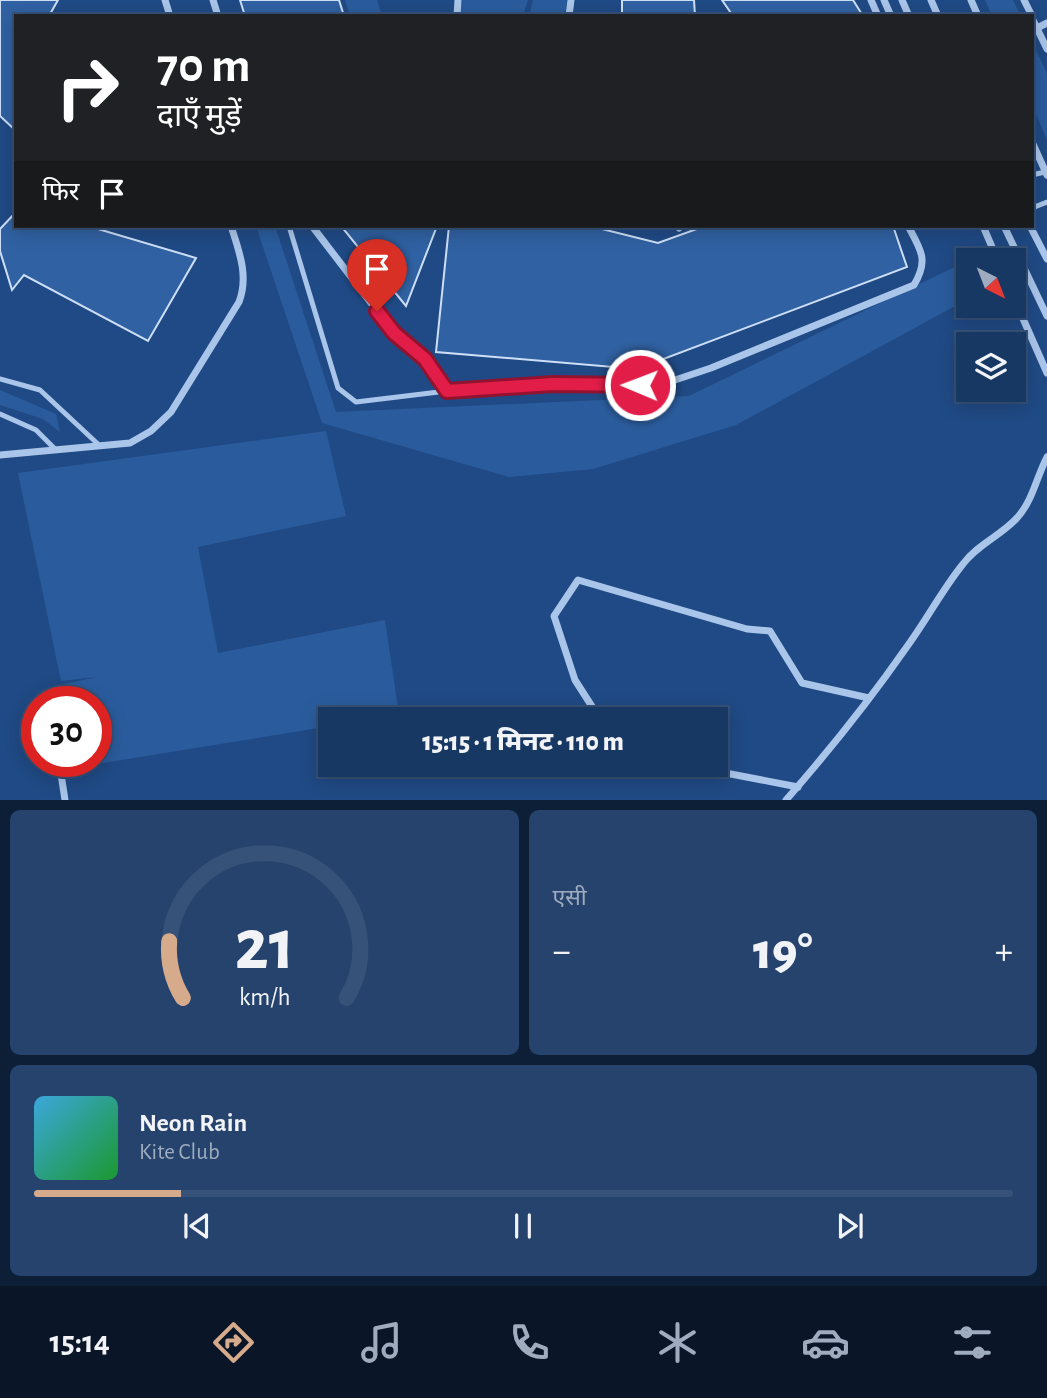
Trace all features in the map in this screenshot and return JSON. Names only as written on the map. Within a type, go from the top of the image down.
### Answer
[{"type":"street","points":[[1034,21],[1047,49]]},
{"type":"street","points":[[1037,28],[1047,23]]},
{"type":"street","points":[[1034,146],[1046,173]]},
{"type":"street","points":[[0,455],[131,443],[151,431],[170,412],[239,302],[244,288],[243,266],[232,228]]},
{"type":"street","points":[[314,228],[394,333],[425,359],[447,391],[553,384],[640,385],[672,381],[711,368],[914,285],[923,270],[922,251],[909,228]]},
{"type":"street","points":[[984,228],[992,248]]},
{"type":"street","points":[[1005,228],[1044,304],[1047,316]]},
{"type":"street","points":[[1031,228],[1047,259]]},
{"type":"street","points":[[1023,318],[1047,373]]},
{"type":"street","points":[[786,800],[823,759],[908,647],[962,565],[973,552],[1014,522],[1023,511],[1047,457]]},
{"type":"street","points":[[592,707],[575,680],[554,616],[578,580],[747,629],[770,631],[802,683],[869,698]]},
{"type":"street","points":[[728,773],[798,787]]},
{"type":"street","points":[[61,777],[65,800]]},
{"type":"lane","points":[[290,228],[338,388],[356,402],[447,391]]},
{"type":"lane","points":[[0,379],[40,390],[100,446]]},
{"type":"lane","points":[[0,414],[36,430],[56,450]]},
{"type":"shaded area","points":[[345,0],[377,0],[381,14],[349,14]]},
{"type":"shaded area","points":[[462,0],[528,0],[524,14],[460,14]]},
{"type":"shaded area","points":[[533,0],[567,0],[565,14],[530,14]]},
{"type":"shaded area","points":[[985,0],[1013,0],[1020,14],[991,14]]},
{"type":"shaded area","points":[[1034,46],[1047,73],[1047,140],[1034,109]]},
{"type":"shaded area","points":[[257,228],[276,228],[336,412],[689,396],[956,266],[956,306],[736,425],[593,469],[509,477],[322,423]]},
{"type":"shaded area","points":[[0,390],[56,414],[60,432],[43,419],[0,405]]},
{"type":"shaded area","points":[[326,431],[346,516],[198,547],[218,653],[385,620],[398,707],[318,707],[318,728],[112,761],[112,686],[60,686],[97,677],[61,681],[18,473]]},
{"type":"building","points":[[0,0],[58,0],[50,14],[14,14],[14,129],[0,116]]},
{"type":"building","points":[[240,0],[339,0],[343,14],[244,14]]},
{"type":"building","points":[[622,0],[694,0],[695,14],[622,14]]},
{"type":"building","points":[[722,0],[853,0],[862,14],[732,14]]},
{"type":"building","points":[[14,214],[14,228],[95,228],[196,258],[148,341],[24,275],[12,290],[0,251],[0,229]]},
{"type":"building","points":[[343,228],[436,228],[406,306]]},
{"type":"building","points":[[449,228],[598,228],[658,243],[699,228],[894,228],[907,267],[637,369],[436,352]]},
{"type":"route","points":[[377,311],[394,333],[425,359],[447,391],[553,384],[640,385]]}]
